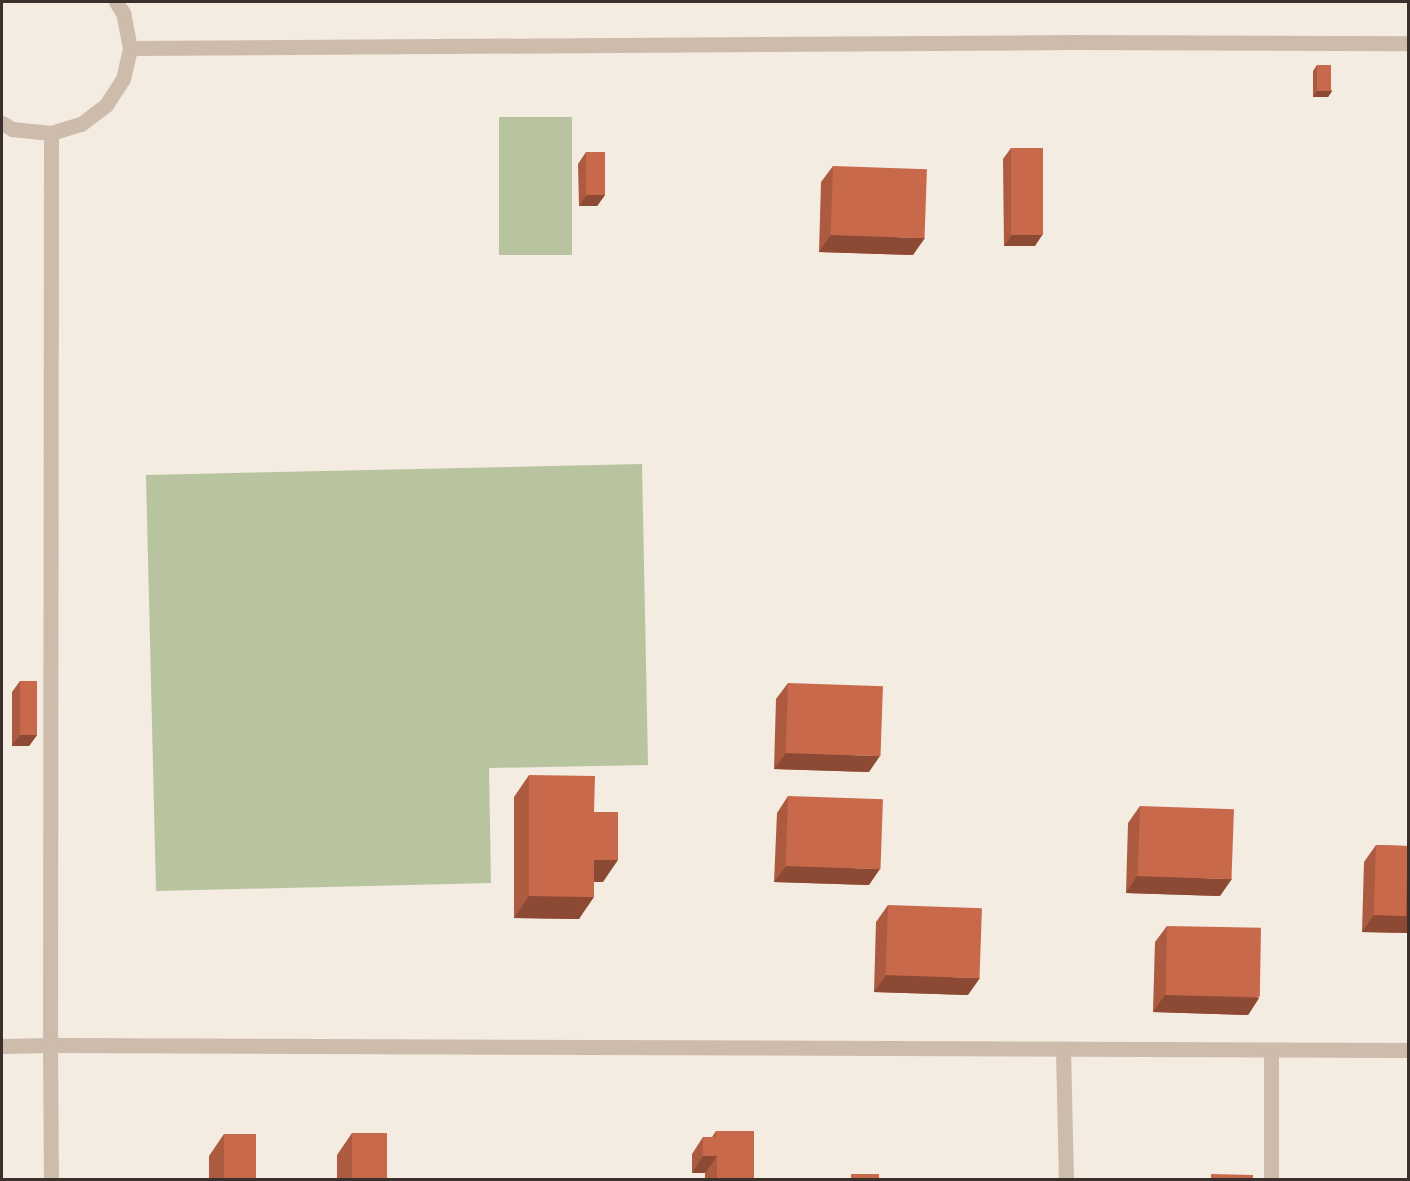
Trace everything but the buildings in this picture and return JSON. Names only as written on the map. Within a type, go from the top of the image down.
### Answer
[{"type":"street","points":[[2,123],[12,129],[51,133],[81,124],[106,105],[123,79],[130,48],[123,13],[116,2]]},
{"type":"street","points":[[130,48],[1060,42],[1408,43]]},
{"type":"street","points":[[51,133],[51,1179]]},
{"type":"street","points":[[2,1046],[1408,1050]]},
{"type":"street","points":[[1064,1049],[1066,1179]]},
{"type":"street","points":[[1271,1050],[1271,1179]]},
{"type":"green space","points":[[499,117],[572,117],[572,255],[499,255]]},
{"type":"green space","points":[[642,464],[648,765],[489,768],[491,883],[156,891],[146,475]]}]
